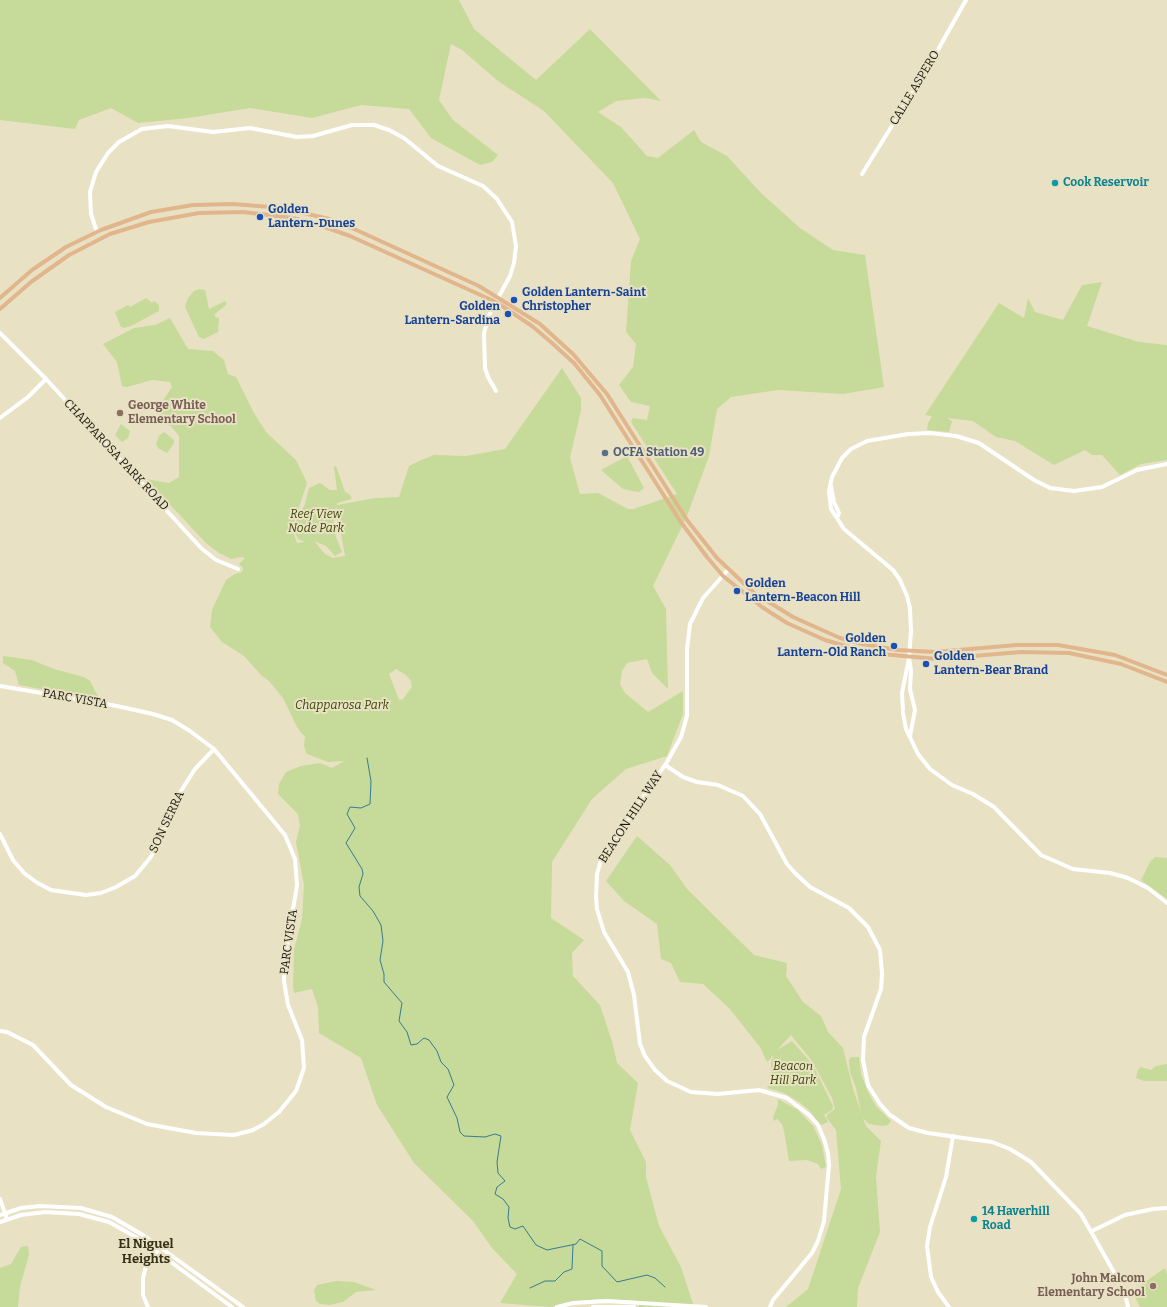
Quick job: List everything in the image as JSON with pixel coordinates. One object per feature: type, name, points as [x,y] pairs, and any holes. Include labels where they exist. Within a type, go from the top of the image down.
[{"type":"main road","points":[[0,298],[32,270],[66,247],[97,232],[140,216],[179,207],[233,204],[283,208],[316,216],[352,228],[479,286],[499,297],[540,324],[573,354],[607,394],[687,520],[709,549],[728,570],[765,601],[807,625],[862,644],[910,651],[955,651],[1017,645],[1058,645],[1114,655],[1167,675]]},
{"type":"main road","points":[[0,309],[31,282],[69,255],[110,234],[170,217],[230,212],[272,214],[297,219],[328,228],[350,236],[496,302],[532,326],[566,355],[583,374],[625,433],[680,521],[700,549],[723,576],[770,612],[815,636],[856,650],[909,658],[947,658],[1021,652],[1069,653],[1121,664],[1167,682]]},
{"type":"street","name":"CALLE ASPERO","points":[[862,174],[926,71],[966,0]]},
{"type":"street","points":[[97,232],[91,214],[90,192],[96,172],[108,153],[119,142],[142,129],[168,126],[213,132],[250,128],[297,137],[313,136],[346,126],[374,125],[395,132],[438,166],[483,186],[503,206],[514,229],[516,254],[510,276],[487,322],[483,345],[488,377],[496,391]]},
{"type":"street","name":"CHAPPAROSA PARK ROAD","points":[[0,333],[46,379],[201,548],[216,560],[238,569]]},
{"type":"street","points":[[0,418],[28,397],[46,379]]},
{"type":"street","points":[[1167,464],[1137,470],[1102,487],[1074,491],[1050,488],[1034,480],[1000,455],[974,441],[943,434],[912,433],[876,438],[857,444],[842,458],[832,477],[831,486],[834,502],[839,513],[837,518],[844,529],[886,562],[900,580],[910,608],[910,651],[902,693],[903,711],[906,729],[918,754],[930,769],[952,785],[973,794],[994,806],[1041,855],[1074,869],[1110,873],[1132,880],[1148,888],[1167,903]]},
{"type":"street","name":"BEACON HILL WAY","points":[[728,570],[700,603],[690,624],[687,647],[686,716],[681,737],[665,765],[601,860],[596,884],[597,909],[609,942],[628,972],[634,995],[640,1044],[645,1056],[655,1070],[667,1081],[691,1092],[718,1094],[759,1090],[787,1098],[810,1115],[818,1125],[828,1153],[829,1165],[824,1221],[818,1241],[812,1253],[773,1300],[770,1307]]},
{"type":"street","points":[[909,658],[911,670],[910,689],[915,710],[910,736]]},
{"type":"street","name":"PARC VISTA","points":[[0,686],[153,714],[172,720],[214,749],[285,835],[295,859],[297,886],[284,965],[284,981],[288,1005],[302,1040],[304,1068],[296,1091],[279,1112],[264,1124],[253,1130],[234,1135],[196,1133],[147,1124],[123,1115],[94,1100],[71,1085],[33,1045],[7,1032],[0,1031]]},
{"type":"street","name":"SON SERRA","points":[[0,834],[13,860],[24,873],[36,882],[51,890],[86,895],[101,893],[116,887],[135,876],[150,858],[163,834],[179,794],[195,769],[214,749]]},
{"type":"street","points":[[665,765],[682,777],[697,782],[718,785],[743,796],[760,814],[787,864],[795,874],[810,887],[849,908],[864,922],[880,950],[882,973],[881,989],[863,1045],[863,1060],[868,1085],[880,1104],[902,1124],[919,1131],[992,1142],[1019,1154],[1031,1162],[1073,1204],[1092,1231],[1124,1290],[1128,1307]]},
{"type":"street","points":[[949,1307],[938,1292],[931,1277],[927,1246],[930,1227],[946,1177],[953,1136]]},
{"type":"street","points":[[0,1199],[1,1217]]},
{"type":"street","points":[[1,1217],[21,1208],[40,1206],[81,1208],[112,1217],[144,1235],[243,1307]]},
{"type":"street","points":[[1092,1231],[1125,1215],[1153,1209],[1167,1208]]},
{"type":"street","points":[[1,1217],[7,1219],[21,1215],[45,1212],[78,1214],[110,1222],[136,1237],[232,1307]]},
{"type":"street","points":[[1,1217],[7,1219]]},
{"type":"street","points":[[148,1307],[142,1295],[143,1278],[147,1263],[158,1246]]},
{"type":"street","points":[[557,1307],[586,1302],[609,1301],[665,1303],[706,1307]]},
{"type":"street","points":[[583,1307],[586,1302]]},
{"type":"street","points":[[593,1307],[634,1307]]},
{"type":"green space","points":[[0,0],[459,0],[474,29],[536,80],[590,29],[661,101],[645,98],[616,101],[598,112],[621,127],[647,156],[658,158],[694,130],[701,142],[727,156],[761,193],[800,228],[833,250],[865,255],[884,387],[843,394],[778,390],[731,397],[717,409],[709,456],[687,516],[653,586],[666,609],[668,689],[652,673],[647,659],[627,663],[622,671],[620,684],[625,693],[648,712],[683,691],[683,714],[667,756],[626,769],[592,799],[552,862],[551,918],[584,940],[572,953],[573,976],[600,1005],[613,1045],[617,1063],[638,1083],[630,1130],[646,1162],[646,1177],[659,1226],[681,1267],[694,1307],[639,1307],[639,1301],[600,1299],[578,1301],[550,1307],[500,1303],[517,1274],[492,1248],[473,1221],[414,1163],[377,1105],[361,1058],[319,1033],[318,1007],[312,989],[294,993],[294,950],[302,919],[304,885],[296,842],[300,826],[298,814],[278,794],[279,784],[286,772],[301,766],[320,763],[332,768],[344,761],[328,762],[307,754],[304,746],[305,736],[297,727],[283,698],[269,681],[262,676],[244,656],[222,642],[210,627],[212,610],[226,580],[235,574],[242,572],[243,568],[239,564],[245,558],[241,557],[231,559],[219,553],[206,543],[146,479],[169,483],[179,477],[179,436],[171,426],[163,424],[159,414],[160,405],[172,387],[170,382],[152,380],[127,387],[122,386],[117,362],[103,344],[134,328],[155,325],[170,318],[188,349],[213,351],[224,360],[228,374],[236,377],[254,413],[266,432],[296,460],[307,483],[292,528],[297,543],[305,542],[298,539],[295,533],[294,525],[305,504],[309,488],[320,483],[330,490],[337,490],[334,467],[336,466],[345,492],[350,495],[352,499],[337,503],[337,505],[375,498],[399,497],[409,466],[419,461],[434,455],[466,456],[505,449],[562,368],[581,398],[581,410],[570,458],[580,494],[598,493],[628,509],[634,509],[677,494],[631,422],[633,418],[647,420],[650,406],[631,402],[619,385],[633,367],[636,344],[626,332],[631,261],[640,239],[613,183],[544,111],[498,81],[462,50],[451,44],[439,100],[453,120],[498,155],[492,162],[480,165],[431,138],[409,109],[361,105],[312,118],[250,108],[188,118],[138,123],[111,108],[79,120],[75,129],[0,120]],"holes":[[[336,506],[345,556],[333,558],[325,554],[314,541],[326,546],[335,556],[342,552],[333,529]],[[396,669],[406,675],[411,681],[412,687],[403,699],[399,700],[389,674]]]},
{"type":"green space","points":[[1102,282],[1087,326],[1139,342],[1167,345],[1167,460],[1141,464],[1120,475],[1102,455],[1092,455],[1085,450],[1054,465],[1015,441],[996,437],[973,421],[947,418],[952,421],[949,432],[927,430],[928,423],[932,416],[925,415],[999,303],[1024,318],[1028,298],[1035,312],[1063,320],[1082,285]]},
{"type":"green space","points":[[199,289],[205,290],[209,309],[225,301],[227,304],[215,314],[215,317],[219,318],[218,332],[204,339],[199,337],[185,307],[188,298],[194,291]]},
{"type":"green space","points":[[146,298],[152,303],[154,301],[159,305],[159,311],[131,326],[124,328],[121,327],[115,312],[128,305],[130,307]]},
{"type":"green space","points":[[121,424],[130,431],[128,438],[122,442],[115,435]]},
{"type":"green space","points":[[164,432],[174,440],[174,443],[167,453],[158,448],[156,444],[159,436]]},
{"type":"green space","points":[[627,456],[644,488],[639,492],[623,489],[601,470]]},
{"type":"green space","points":[[3,656],[32,660],[54,669],[84,677],[90,681],[100,700],[19,685],[15,671],[3,663]]},
{"type":"green space","name":"Beacon Hill Park","points":[[637,836],[670,865],[688,890],[754,955],[787,963],[786,976],[803,1002],[821,1016],[828,1032],[843,1048],[853,1089],[861,1112],[856,1088],[850,1072],[849,1060],[851,1057],[859,1057],[861,1074],[868,1092],[876,1106],[891,1121],[888,1125],[883,1126],[869,1124],[863,1118],[866,1126],[881,1141],[876,1176],[880,1232],[858,1288],[857,1307],[786,1307],[808,1289],[841,1189],[836,1130],[826,1117],[835,1109],[832,1098],[812,1061],[791,1035],[777,1050],[792,1041],[813,1065],[833,1106],[832,1110],[824,1115],[828,1122],[821,1125],[809,1110],[799,1102],[784,1093],[767,1088],[772,1081],[771,1061],[775,1054],[767,1062],[760,1047],[729,1008],[703,984],[680,982],[671,963],[661,959],[657,924],[624,901],[606,881]]},
{"type":"green space","points":[[1155,857],[1167,858],[1167,899],[1141,880],[1150,862]]},
{"type":"green space","points":[[1167,1064],[1167,1081],[1144,1081],[1136,1078],[1138,1070],[1141,1067],[1151,1070],[1156,1066]]},
{"type":"green space","points":[[778,1099],[798,1110],[813,1126],[822,1145],[826,1167],[821,1169],[818,1164],[807,1160],[789,1161],[782,1124],[777,1119],[774,1121],[773,1117],[778,1105]]},
{"type":"green space","points":[[28,1246],[29,1255],[20,1286],[18,1307],[0,1307],[0,1268],[11,1264],[21,1247]]},
{"type":"green space","name":"John Malcom Elementary School","points":[[1165,1268],[1167,1274],[1167,1307],[1140,1307],[1132,1291]]},
{"type":"green space","points":[[336,1281],[354,1282],[376,1290],[356,1292],[343,1302],[330,1305],[320,1304],[316,1301],[314,1290],[317,1285]]},
{"type":"waterway","points":[[367,758],[371,781],[370,804],[361,808],[350,807],[347,814],[355,828],[346,843],[362,869],[363,874],[359,887],[360,896],[373,911],[381,925],[383,941],[380,960],[384,974],[384,982],[402,1003],[399,1021],[407,1032],[411,1045],[417,1044],[424,1038],[429,1040],[437,1051],[441,1062],[448,1069],[454,1085],[447,1097],[457,1118],[460,1132],[464,1136],[485,1137],[495,1134],[501,1136],[497,1162],[498,1173],[505,1181],[497,1187],[495,1194],[503,1199],[509,1207],[508,1218],[510,1227],[515,1229],[523,1226],[536,1245],[547,1250],[576,1244],[580,1239],[602,1251],[602,1266],[617,1282],[647,1275],[655,1278],[665,1287]]},
{"type":"waterway","points":[[530,1288],[545,1281],[555,1281],[564,1272],[572,1269],[573,1245]]},
{"type":"place","name":"Cook Reservoir","points":[[1055,183]]},
{"type":"place","name":"Golden Lantern-Dunes","points":[[260,217]]},
{"type":"place","name":"Golden Lantern-Saint Christopher","points":[[514,300]]},
{"type":"place","name":"Golden Lantern-Sardina","points":[[508,314]]},
{"type":"place","name":"George White Elementary School","points":[[120,413]]},
{"type":"place","name":"OCFA Station 49","points":[[605,453]]},
{"type":"place","name":"Golden Lantern-Beacon Hill","points":[[737,591]]},
{"type":"place","name":"Golden Lantern-Old Ranch","points":[[894,646]]},
{"type":"place","name":"Golden Lantern-Bear Brand","points":[[926,664]]},
{"type":"place","name":"14 Haverhill Road","points":[[974,1219]]},
{"type":"place","name":"John Malcom Elementary School","points":[[1153,1286]]},
{"type":"district","name":"El Niguel Heights","points":[[146,1252]]},
{"type":"park label","name":"Reef View Node Park","points":[[316,522]]},
{"type":"park label","name":"Chapparosa Park","points":[[342,706]]}]
